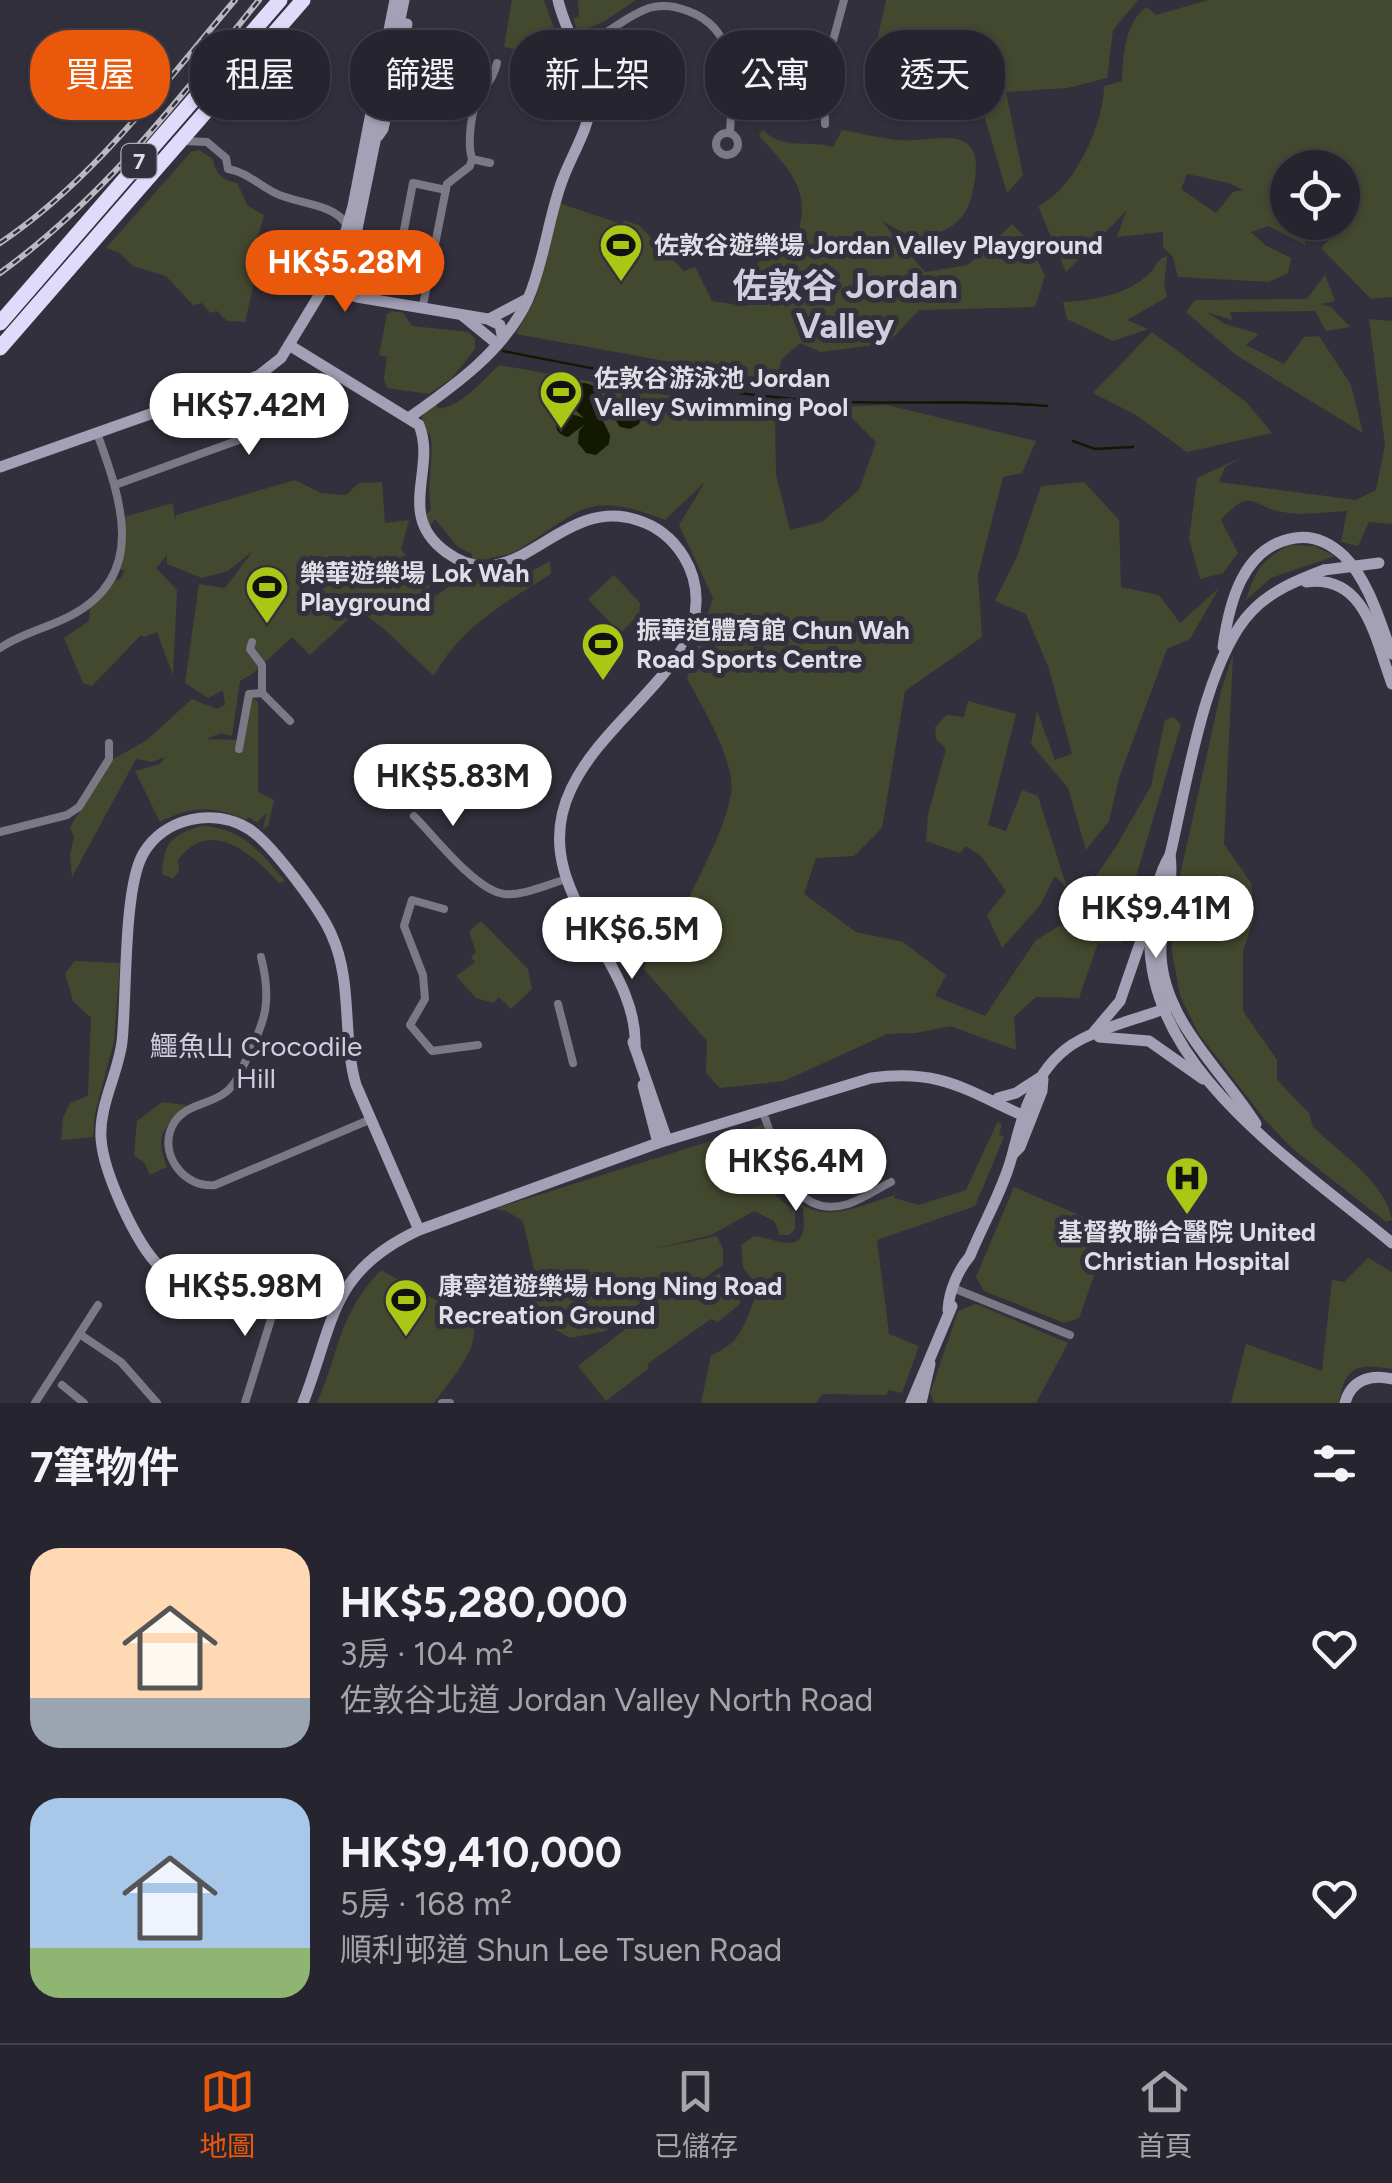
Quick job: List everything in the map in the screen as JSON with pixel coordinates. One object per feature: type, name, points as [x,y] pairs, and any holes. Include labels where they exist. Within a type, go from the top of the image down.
[{"type":"highway","name":"7","points":[[0,322],[280,0]]},
{"type":"highway","name":"7","points":[[277,30],[303,0]]},
{"type":"highway","name":"7","points":[[0,348],[198,120]]},
{"type":"main road","points":[[558,0],[567,30]]},
{"type":"main road","points":[[394,30],[401,2]]},
{"type":"main road","points":[[376,139],[383,129],[401,2]]},
{"type":"main road","points":[[341,261],[373,120]]},
{"type":"main road","points":[[0,468],[258,376],[272,367],[354,244],[378,120]]},
{"type":"main road","points":[[410,417],[450,391],[499,339],[528,298],[554,204],[584,120]]},
{"type":"main road","points":[[324,286],[358,297],[488,319],[500,325],[499,339]]},
{"type":"main road","points":[[488,319],[528,298]]},
{"type":"main road","points":[[463,316],[499,339]]},
{"type":"main road","points":[[289,345],[419,425],[424,447],[418,494],[422,518],[433,540],[456,558],[480,565],[508,562],[577,522],[596,516],[618,516],[646,523],[668,537],[686,560],[694,580],[696,614],[686,644],[588,762],[570,790],[560,833],[567,880],[620,987],[636,1033],[637,1053],[662,1142]]},
{"type":"main road","points":[[1090,1036],[1120,1001],[1162,868],[1170,856],[1234,596],[1250,562],[1291,538],[1306,537],[1327,543],[1342,554],[1362,581],[1392,654]]},
{"type":"main road","points":[[1223,652],[1254,608],[1297,580],[1324,570],[1385,562]]},
{"type":"main road","points":[[1297,580],[1332,581],[1354,596],[1392,684]]},
{"type":"main road","points":[[332,1311],[280,1290],[206,1288],[170,1275],[143,1244],[105,1160],[101,1128],[121,1044],[134,876],[145,851],[164,831],[182,821],[203,817],[243,826],[265,843],[323,919],[340,960],[352,1069],[368,1120],[418,1230]]},
{"type":"main road","points":[[1170,856],[1172,870],[1162,916],[1161,955],[1172,1029],[1219,1092]]},
{"type":"main road","points":[[1152,907],[1150,966],[1168,1008],[1264,1136]]},
{"type":"main road","points":[[992,1097],[1016,1093],[1043,1075],[1063,1052],[1090,1036],[1168,1008]]},
{"type":"main road","points":[[1090,1036],[1149,1041],[1188,1066],[1264,1136],[1392,1241]]},
{"type":"main road","points":[[304,1403],[332,1311],[347,1284],[369,1259],[418,1230],[662,1142],[871,1078],[903,1074],[942,1079],[1028,1114]]},
{"type":"main road","points":[[910,1403],[1013,1154],[1020,1148],[1028,1114],[1042,1091],[1043,1075]]},
{"type":"main road","points":[[920,1403],[930,1355]]},
{"type":"main road","points":[[1345,1403],[1346,1396],[1359,1382],[1379,1376],[1392,1379]]},
{"type":"street","points":[[825,124],[824,74],[844,0]]},
{"type":"street","points":[[614,30],[652,7],[672,6],[692,12],[712,26],[730,58],[730,133]]},
{"type":"street","points":[[423,304],[447,184],[470,166],[468,148],[479,95],[492,81],[497,64]]},
{"type":"street","points":[[205,120],[207,142]]},
{"type":"street","points":[[178,143],[207,142],[226,158],[228,169],[238,161]]},
{"type":"street","points":[[226,158],[232,155],[277,194],[332,210],[348,228]]},
{"type":"street","points":[[472,159],[490,163]]},
{"type":"street","points":[[432,262],[399,256],[413,183],[446,190]]},
{"type":"street","points":[[332,210],[354,203]]},
{"type":"street","points":[[115,485],[292,424],[316,406],[332,372]]},
{"type":"street","points":[[0,648],[74,614],[102,589],[117,564],[123,540],[123,512],[97,433]]},
{"type":"street","points":[[252,642],[250,649],[262,665],[262,693],[290,721]]},
{"type":"street","points":[[239,749],[249,694],[262,693]]},
{"type":"street","points":[[0,832],[79,808],[109,759],[109,743]]},
{"type":"street","points":[[414,816],[475,879],[497,892],[513,894],[567,880]]},
{"type":"street","points":[[444,910],[412,900],[404,926],[423,975],[425,999],[410,1025],[432,1052],[478,1046]]},
{"type":"street","points":[[261,957],[268,992],[262,1027],[231,1088],[185,1112],[172,1126],[169,1146],[179,1171],[198,1185],[215,1185],[368,1120]]},
{"type":"street","points":[[558,1004],[573,1063]]},
{"type":"street","points":[[762,1110],[786,1179],[805,1198],[822,1205],[840,1205],[891,1182]]},
{"type":"street","points":[[956,1289],[1070,1335]]},
{"type":"street","points":[[249,1402],[280,1290]]},
{"type":"street","points":[[35,1403],[98,1305]]},
{"type":"street","points":[[81,1335],[120,1362],[157,1403]]},
{"type":"street","points":[[58,1368],[62,1385],[84,1403]]},
{"type":"street","points":[[46,1386],[62,1385]]},
{"type":"street","points":[[442,1403],[450,1403]]},
{"type":"shaded area","points":[[512,0],[544,0],[554,30],[510,30],[510,48],[504,47]]},
{"type":"shaded area","points":[[578,0],[636,0],[583,30],[577,29],[573,19],[579,16]]},
{"type":"shaded area","points":[[886,0],[1138,0],[1113,30],[1107,78],[1067,88],[1006,92],[1023,175],[1007,193],[986,120],[1005,120],[1005,30],[879,30]]},
{"type":"shaded area","points":[[1208,0],[1392,0],[1392,297],[1371,299],[1321,248],[1328,240],[1360,240],[1360,150],[1270,150],[1270,227],[1251,232],[1265,245],[1291,258],[1288,273],[1269,282],[1178,277],[1173,257],[1163,247],[1163,232],[1117,237],[1126,211],[1100,238],[1094,235],[1089,249],[1066,272],[1038,206],[1064,185],[1085,154],[1099,118],[1104,86],[1122,81],[1130,30],[1147,7],[1156,15]],"holes":[[[1187,174],[1243,190],[1233,192],[1216,213],[1181,189]]]},
{"type":"shaded area","points":[[763,130],[787,142],[833,147],[842,130],[896,140],[943,138],[967,144],[974,153],[976,169],[969,205],[959,220],[945,230],[917,240],[882,221],[925,272],[968,265],[1012,224],[1028,241],[1045,276],[1035,307],[919,310],[888,343],[821,352],[800,343],[781,360],[777,381],[516,334],[536,297],[559,203],[621,224],[625,221],[639,225],[684,271],[695,267],[712,301],[745,306],[760,296],[769,297],[770,287],[756,265],[798,232],[802,204],[794,180],[761,138]]},
{"type":"shaded area","points":[[199,150],[213,159],[220,176],[237,183],[248,206],[264,215],[251,262],[257,269],[245,322],[227,321],[217,311],[210,313],[202,303],[193,305],[166,276],[133,266],[120,253],[106,248],[191,152]]},
{"type":"shaded area","points":[[1167,256],[1167,297],[1127,320],[1148,329],[1113,341],[1067,319],[1063,302],[1120,292],[1141,281]]},
{"type":"shaded area","points":[[1325,275],[1335,301],[1321,304],[1331,307],[1350,327],[1326,331],[1315,311],[1230,312],[1232,320],[1206,312],[1225,324],[1259,334],[1246,345],[1284,364],[1304,337],[1319,336],[1351,385],[1363,433],[1236,355],[1186,312],[1195,300],[1307,299]]},
{"type":"shaded area","points":[[403,313],[412,326],[468,332],[475,338],[475,349],[452,378],[429,394],[387,388],[387,357],[379,355],[387,314]]},
{"type":"shaded area","points":[[1369,319],[1392,321],[1392,524],[1369,522],[1358,546],[1341,542],[1347,511],[1290,513],[1245,501],[1221,520],[1238,553],[1223,573],[1200,579],[1189,539],[1197,478],[1245,456],[1225,467],[1219,482],[1356,500],[1376,490],[1385,445]]},
{"type":"shaded area","points":[[1152,332],[1246,402],[1272,433],[1187,452],[1136,415],[1093,393]]},
{"type":"shaded area","points":[[499,365],[710,403],[752,405],[760,411],[758,422],[769,415],[775,422],[776,475],[790,530],[822,522],[859,490],[876,442],[841,407],[887,405],[1036,441],[1022,473],[1003,477],[978,575],[982,637],[905,691],[882,828],[854,856],[816,858],[804,894],[856,932],[903,942],[946,975],[935,996],[985,1016],[1036,940],[1064,923],[1117,845],[1151,786],[1165,720],[1174,717],[1181,725],[1132,890],[1122,943],[1098,943],[1079,998],[1036,997],[1014,1017],[1016,1050],[950,1026],[887,1034],[784,1081],[720,1088],[706,1073],[707,1041],[643,968],[661,952],[690,895],[720,831],[731,794],[723,750],[687,678],[713,598],[679,525],[705,482],[665,520],[600,505],[571,516],[511,553],[480,563],[472,561],[472,554],[457,546],[435,519],[429,527],[425,515],[431,510],[431,442],[430,434],[420,431],[422,417],[433,401],[439,409],[456,403]]},
{"type":"shaded area","points":[[582,383],[596,389],[603,409],[631,399],[643,412],[639,424],[630,429],[620,427],[613,416],[606,417],[603,421],[610,435],[609,444],[596,455],[586,453],[578,443],[579,431],[585,424],[568,437],[557,428],[557,419],[565,412],[584,418],[570,401],[571,392]]},
{"type":"shaded area","points":[[295,480],[321,493],[346,495],[359,483],[382,482],[385,523],[409,520],[401,549],[436,596],[458,580],[514,581],[550,561],[551,574],[470,630],[434,676],[352,604],[355,613],[310,655],[292,637],[240,681],[232,736],[221,733],[206,739],[237,740],[251,696],[258,702],[258,792],[274,800],[268,826],[263,829],[267,812],[257,823],[249,817],[246,820],[203,809],[160,822],[135,771],[160,764],[165,757],[152,762],[136,759],[72,877],[70,855],[74,837],[70,827],[110,761],[147,740],[192,699],[217,709],[225,705],[223,690],[208,698],[185,683],[199,584],[225,588],[253,551],[228,571],[202,578],[167,564],[167,555],[156,568],[177,590],[173,675],[157,632],[141,635],[92,686],[83,683],[64,638],[89,621],[90,608],[110,576],[119,580],[125,571],[114,567],[120,557],[124,517],[173,503],[175,521],[176,515]]},
{"type":"shaded area","points":[[1084,482],[1119,520],[1121,587],[1159,595],[1180,623],[1219,588],[1190,639],[1167,649],[1119,778],[1109,821],[1086,850],[1068,788],[1031,744],[1037,711],[1055,760],[1072,754],[1049,669],[1026,614],[995,601],[1016,559],[1041,486]]},
{"type":"shaded area","points":[[1289,545],[1315,546],[1335,556],[1271,578],[1246,600],[1261,567]]},
{"type":"shaded area","points":[[614,575],[640,603],[639,615],[620,633],[588,599]]},
{"type":"shaded area","points":[[1233,654],[1224,844],[1251,883],[1254,918],[1243,951],[1243,1011],[1277,1060],[1277,1080],[1309,1113],[1313,1127],[1381,1193],[1392,1220],[1386,1222],[1292,1148],[1265,1120],[1199,1034],[1180,996],[1171,946],[1179,880],[1221,691]]},
{"type":"shaded area","points":[[968,701],[1016,714],[988,825],[1006,831],[1022,790],[1038,796],[1067,888],[1055,876],[1040,905],[1002,948],[987,915],[1006,891],[981,856],[966,846],[960,853],[926,841],[928,815],[946,749],[936,739],[935,727],[947,715],[964,717]]},
{"type":"shaded area","points":[[201,826],[239,836],[285,881],[279,883],[244,851],[217,840],[190,847],[178,860],[179,871],[173,879],[162,874],[171,841]]},
{"type":"shaded area","points":[[481,921],[528,969],[532,989],[511,1009],[499,997],[493,1003],[476,998],[456,976],[475,962],[469,932]]},
{"type":"shaded area","points":[[75,961],[120,963],[114,1041],[93,1137],[61,1140],[63,1118],[70,1103],[88,1096],[91,1018],[73,1001],[65,973]]},
{"type":"shaded area","points":[[162,1102],[186,1105],[163,1132],[161,1146],[167,1167],[150,1175],[144,1162],[134,1156],[137,1121]]},
{"type":"shaded area","points":[[997,1123],[1002,1124],[999,1135],[1004,1137],[975,1206],[877,1240],[889,1334],[919,1346],[902,1393],[889,1390],[886,1395],[822,1394],[816,1403],[701,1403],[711,1355],[735,1339],[756,1296],[760,1296],[743,1267],[741,1245],[754,1236],[791,1243],[802,1235],[803,1209],[783,1189],[805,1206],[819,1211],[852,1209],[895,1195],[894,1198],[919,1205],[966,1190]]},
{"type":"shaded area","points":[[762,1125],[780,1179],[774,1194],[795,1212],[795,1229],[789,1235],[780,1235],[774,1221],[754,1211],[711,1235],[650,1250],[717,1236],[723,1249],[723,1265],[703,1279],[682,1278],[629,1310],[606,1331],[570,1338],[533,1317],[529,1295],[537,1286],[529,1287],[535,1273],[523,1221],[494,1209]]},
{"type":"shaded area","points":[[1014,1187],[1111,1229],[1079,1318],[1064,1323],[984,1291],[976,1277]]},
{"type":"shaded area","points":[[1368,1258],[1392,1272],[1392,1369],[1355,1370],[1345,1381],[1339,1403],[1231,1403],[1246,1344],[1322,1371],[1332,1280],[1344,1282]]},
{"type":"shaded area","name":"康寧道遊樂場 Hong Ning Road Recreation Ground","points":[[381,1270],[472,1320],[469,1352],[434,1403],[317,1403],[348,1318]]},
{"type":"shaded area","points":[[718,1274],[731,1277],[741,1303],[718,1322],[711,1319],[647,1364],[649,1368],[606,1401],[578,1366],[681,1283],[686,1288],[704,1285]]},
{"type":"shaded area","points":[[976,1304],[1068,1343],[1036,1403],[935,1403],[930,1394],[958,1311]]},
{"type":"waterway","points":[[503,351],[660,381],[779,398],[1047,406]]},
{"type":"waterway","points":[[1073,441],[1095,449],[1133,447]]},
{"type":"railway","points":[[0,243],[66,191],[96,161],[235,0]]},
{"type":"railway","points":[[0,273],[73,213],[106,180],[259,0]]},
{"type":"place","name":"佐敦谷遊樂場 Jordan Valley Playground","points":[[621,283]]},
{"type":"place","name":"佐敦谷游泳池 Jordan Valley Swimming Pool","points":[[561,430]]},
{"type":"place","name":"樂華遊樂場 Lok Wah Playground","points":[[267,625]]},
{"type":"place","name":"振華道體育館 Chun Wah Road Sports Centre","points":[[603,682]]},
{"type":"place","name":"基督教聯合醫院 United Christian Hospital","points":[[1187,1216]]},
{"type":"place","name":"康寧道遊樂場 Hong Ning Road Recreation Ground","points":[[406,1338]]},
{"type":"district","name":"佐敦谷 Jordan Valley","points":[[845,306]]},
{"type":"district","name":"鱷魚山 Crocodile Hill","points":[[256,1062]]}]
